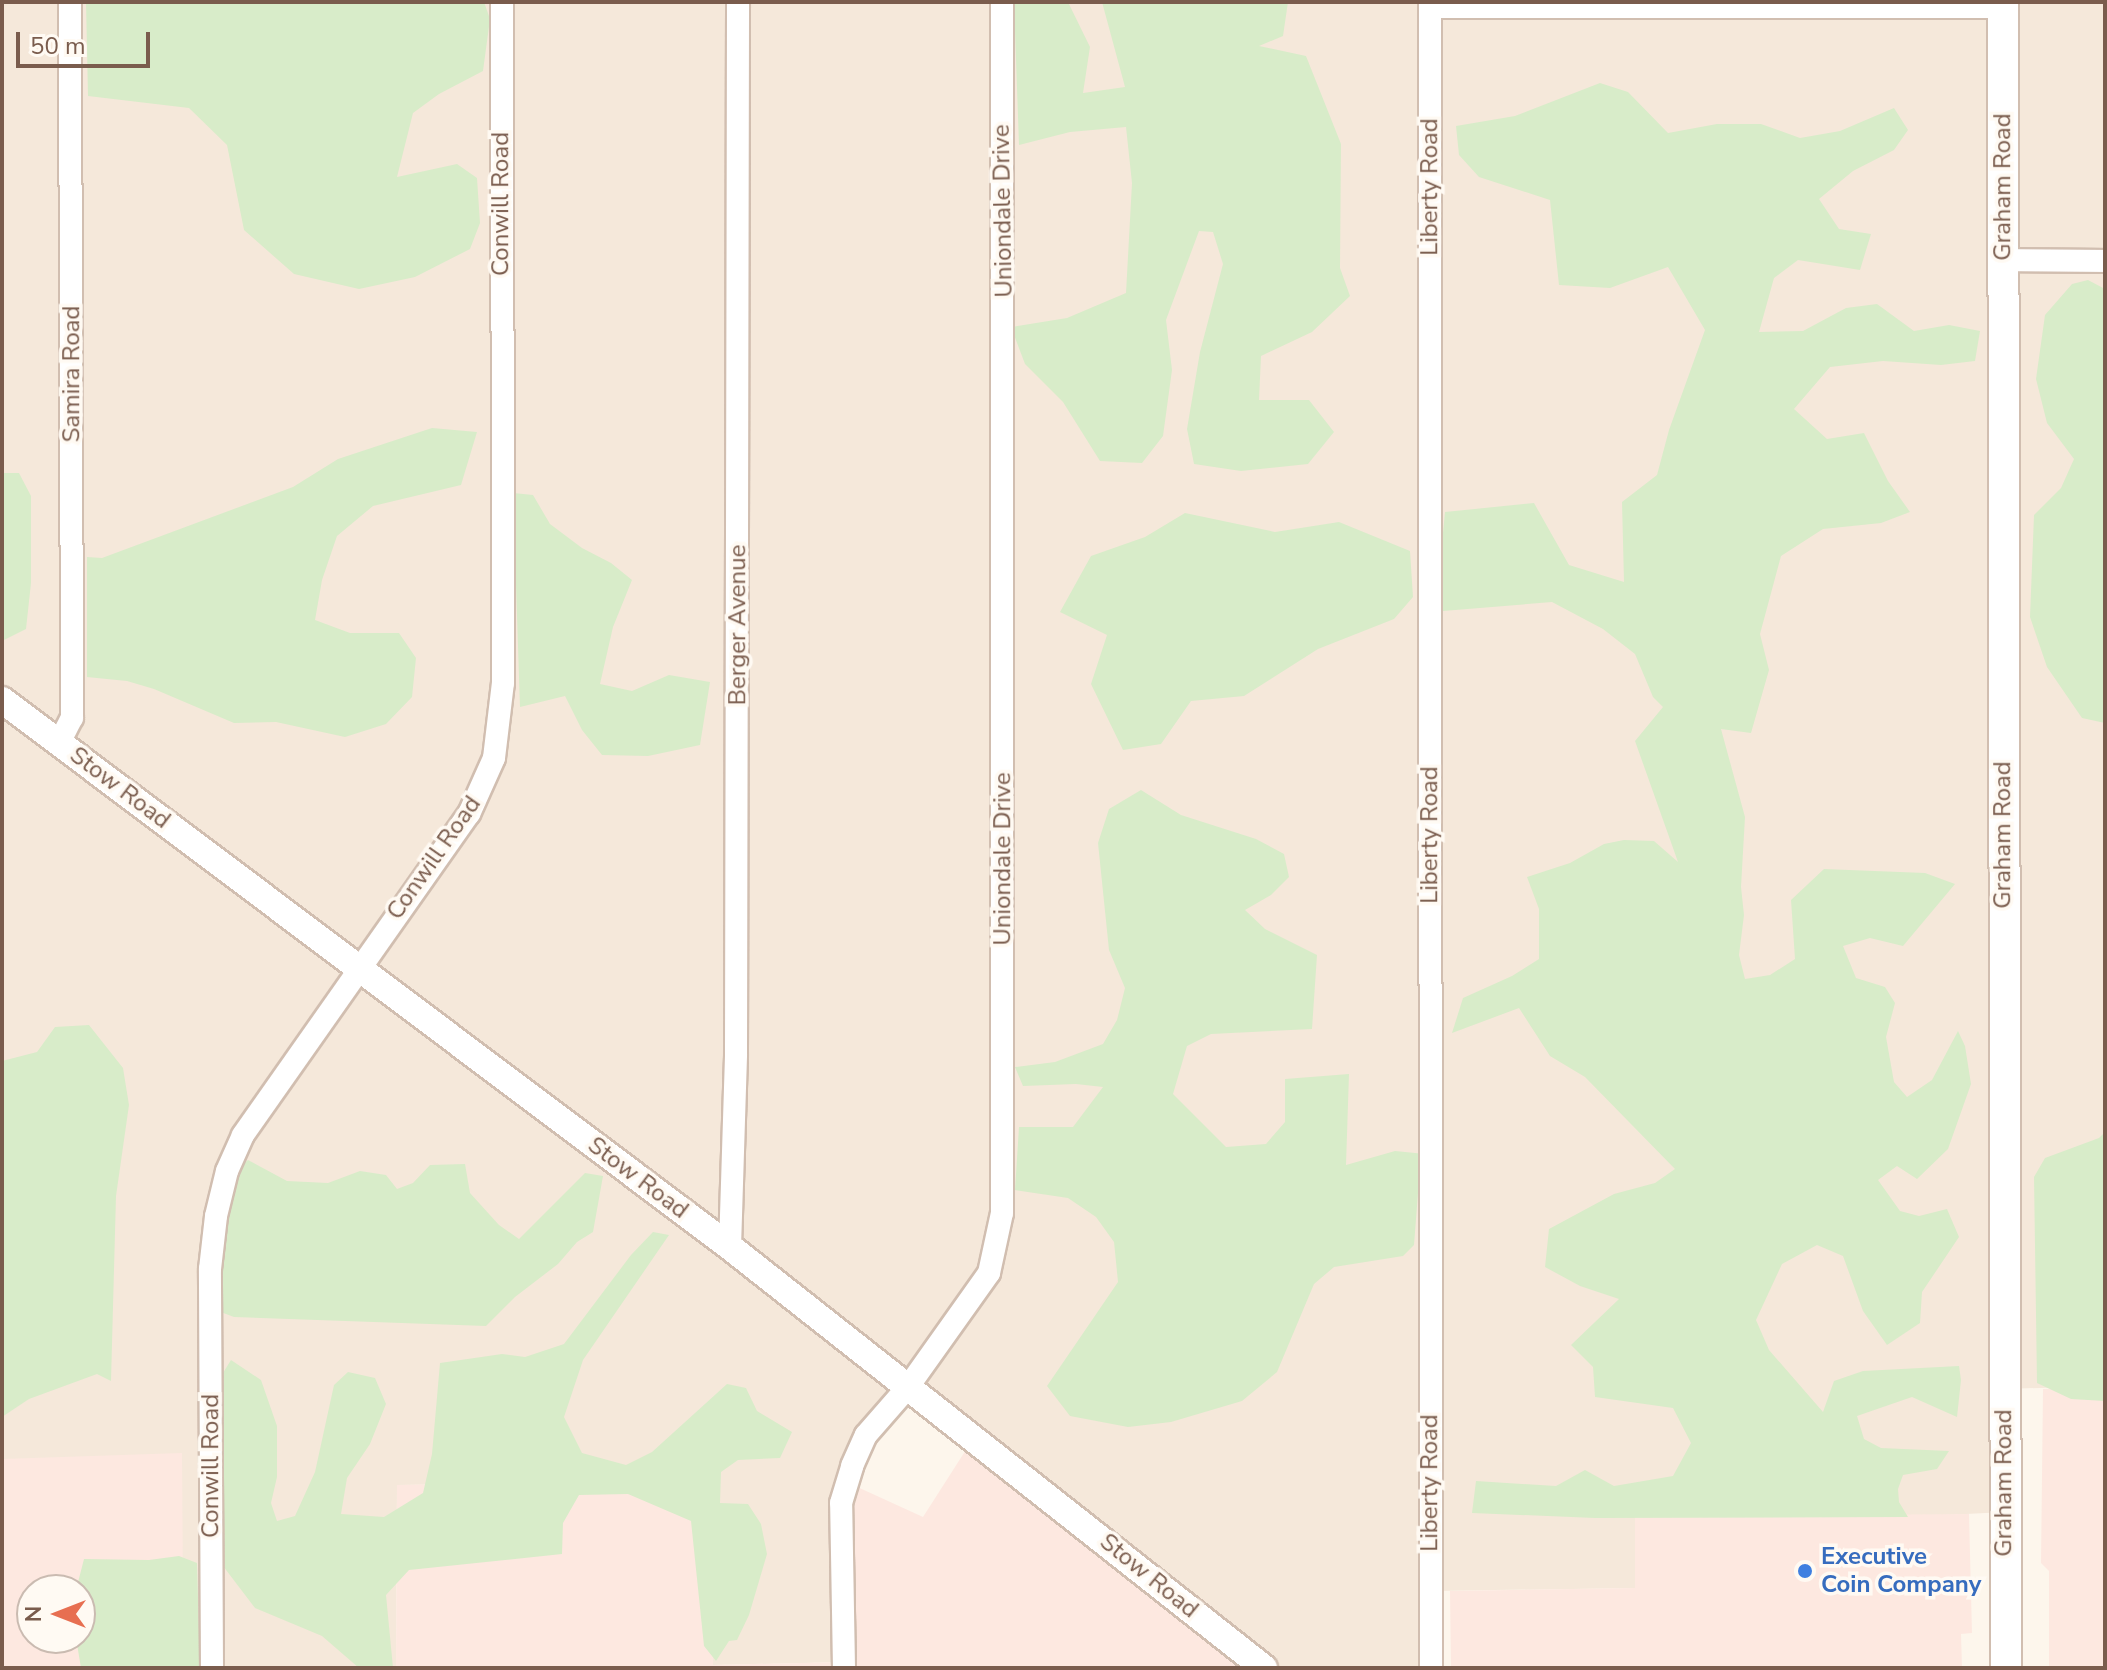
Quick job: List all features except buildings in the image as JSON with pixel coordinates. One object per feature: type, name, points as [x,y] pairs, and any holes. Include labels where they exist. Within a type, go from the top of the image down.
[{"type":"main road","name":"Graham Road","points":[[2003,5],[2006,1668]]},
{"type":"street","name":"Samira Road","points":[[59,743],[72,718],[70,2]]},
{"type":"street","name":"Conwill Road","points":[[212,1668],[210,1269],[222,1190],[243,1135],[469,814],[494,758],[503,683],[502,2]]},
{"type":"street","name":"Berger Avenue","points":[[730,1247],[736,1054],[738,2]]},
{"type":"street","name":"Uniondale Drive","points":[[844,1668],[841,1503],[866,1435],[908,1387],[989,1273],[1002,1213],[1002,2]]},
{"type":"street","points":[[1430,4],[2003,5]]},
{"type":"street","name":"Liberty Road","points":[[1430,4],[1431,1668]]},
{"type":"street","points":[[2003,260],[2105,261]]},
{"type":"street","name":"Stow Road","points":[[2,700],[730,1247],[1264,1668]]},
{"type":"shaded area","points":[[2,2],[2105,2],[2105,1386],[2004,1389],[2005,1512],[1908,1517],[1709,1516],[1635,1510],[1635,1588],[1431,1591],[1431,1668],[1264,1668],[908,1386],[859,1449],[844,1662],[713,1665],[715,1481],[397,1485],[396,1668],[2,1668]]},
{"type":"shaded area","points":[[2105,1386],[2105,1668],[2049,1668],[2049,1571],[2041,1563],[2043,1389]]},
{"type":"shaded area","points":[[971,1442],[1259,1668],[848,1668],[848,1539],[853,1485],[923,1517]]},
{"type":"shaded area","points":[[182,1453],[183,1593],[93,1668],[2,1668],[2,1459]]},
{"type":"shaded area","points":[[715,1481],[713,1665],[844,1662],[844,1668],[396,1668],[397,1485]]},
{"type":"shaded area","points":[[1635,1510],[1709,1516],[1969,1514],[1972,1633],[1961,1634],[1962,1668],[1451,1668],[1450,1591],[1635,1588]]},
{"type":"green space","points":[[86,2],[484,2],[490,19],[483,71],[439,94],[413,113],[397,177],[457,164],[477,178],[480,223],[470,249],[415,277],[359,289],[294,274],[244,230],[227,145],[189,108],[88,96]]},
{"type":"green space","points":[[1014,2],[1068,2],[1090,47],[1083,93],[1125,87],[1102,2],[1288,2],[1283,36],[1259,46],[1306,56],[1341,144],[1340,268],[1350,296],[1312,332],[1261,356],[1259,400],[1309,400],[1334,432],[1308,464],[1241,471],[1194,464],[1187,429],[1200,352],[1223,264],[1213,232],[1199,231],[1166,320],[1172,370],[1163,436],[1142,463],[1100,461],[1063,402],[1025,364],[1011,327],[1067,318],[1126,293],[1132,183],[1126,127],[1070,132],[1019,145]]},
{"type":"green space","points":[[1600,83],[1628,92],[1668,133],[1717,124],[1761,124],[1800,138],[1840,131],[1894,108],[1908,130],[1894,150],[1853,171],[1819,199],[1839,229],[1871,234],[1860,270],[1798,260],[1774,278],[1759,332],[1803,331],[1846,308],[1877,304],[1914,331],[1949,325],[1980,331],[1975,361],[1941,365],[1883,361],[1830,367],[1794,409],[1827,439],[1864,433],[1888,481],[1910,512],[1881,523],[1823,529],[1781,556],[1760,634],[1769,670],[1751,733],[1721,729],[1745,817],[1741,887],[1744,915],[1739,955],[1745,979],[1770,975],[1795,959],[1791,900],[1824,869],[1925,873],[1955,884],[1903,946],[1870,938],[1843,946],[1856,978],[1885,987],[1895,1003],[1886,1037],[1894,1082],[1907,1097],[1932,1080],[1958,1031],[1965,1046],[1971,1084],[1948,1149],[1917,1179],[1897,1166],[1878,1180],[1900,1211],[1919,1216],[1947,1209],[1959,1237],[1922,1292],[1920,1323],[1887,1345],[1863,1311],[1843,1256],[1817,1245],[1782,1264],[1756,1320],[1769,1350],[1823,1412],[1834,1381],[1863,1371],[1959,1366],[1961,1380],[1957,1417],[1912,1397],[1857,1416],[1864,1439],[1881,1448],[1949,1451],[1937,1469],[1903,1475],[1898,1489],[1899,1502],[1908,1517],[1595,1518],[1472,1513],[1476,1481],[1556,1486],[1585,1470],[1614,1486],[1673,1476],[1691,1443],[1673,1408],[1595,1397],[1593,1367],[1571,1345],[1619,1299],[1580,1286],[1545,1267],[1549,1229],[1614,1194],[1655,1183],[1675,1169],[1585,1077],[1550,1056],[1519,1008],[1452,1033],[1463,998],[1512,976],[1539,959],[1539,909],[1527,877],[1570,863],[1604,844],[1624,840],[1654,841],[1678,862],[1635,741],[1663,707],[1653,697],[1635,654],[1603,629],[1552,602],[1443,611],[1438,585],[1445,512],[1534,503],[1569,565],[1624,582],[1622,502],[1657,475],[1669,430],[1705,330],[1668,267],[1610,288],[1559,285],[1550,200],[1479,177],[1459,155],[1456,126],[1515,116]]},
{"type":"green space","points":[[2088,280],[2105,289],[2105,723],[2082,718],[2047,667],[2030,617],[2034,515],[2061,488],[2074,459],[2047,423],[2036,379],[2045,315],[2072,284]]},
{"type":"green space","points":[[432,428],[477,432],[461,485],[373,506],[337,536],[322,580],[315,620],[350,633],[399,633],[416,658],[412,697],[386,724],[345,737],[276,722],[234,723],[154,689],[127,681],[87,677],[87,557],[102,558],[293,487],[338,459]]},
{"type":"green space","points":[[2,473],[19,473],[31,496],[31,583],[26,629],[2,641]]},
{"type":"green space","points":[[513,493],[533,495],[550,524],[632,580],[613,627],[600,684],[632,691],[669,675],[710,682],[700,745],[648,756],[602,755],[582,730],[565,696],[520,707]]},
{"type":"green space","points":[[1185,513],[1275,532],[1339,522],[1410,551],[1413,597],[1394,619],[1318,649],[1244,696],[1191,701],[1161,744],[1123,750],[1091,684],[1107,635],[1060,612],[1091,556],[1145,537]]},
{"type":"green space","points":[[1141,790],[1181,815],[1256,839],[1284,854],[1289,877],[1271,895],[1245,910],[1265,929],[1317,955],[1312,1029],[1211,1034],[1187,1046],[1173,1094],[1226,1147],[1266,1144],[1285,1122],[1285,1079],[1349,1074],[1346,1165],[1395,1151],[1425,1154],[1419,1180],[1414,1245],[1403,1256],[1334,1267],[1314,1284],[1277,1372],[1242,1401],[1171,1422],[1128,1427],[1070,1416],[1047,1386],[1118,1282],[1114,1242],[1096,1217],[1068,1198],[1015,1190],[1019,1127],[1073,1127],[1103,1087],[1076,1084],[1023,1086],[1015,1067],[1055,1062],[1103,1044],[1117,1020],[1125,988],[1109,950],[1098,843],[1109,809]]},
{"type":"green space","points":[[89,1025],[123,1068],[129,1105],[116,1196],[111,1381],[97,1374],[29,1399],[2,1417],[2,1061],[37,1052],[55,1027]]},
{"type":"green space","points":[[2105,1132],[2105,1401],[2071,1399],[2037,1383],[2034,1177],[2045,1158],[2099,1138]]},
{"type":"green space","points":[[248,1160],[287,1181],[328,1183],[360,1171],[386,1175],[397,1189],[413,1183],[430,1165],[465,1164],[470,1193],[499,1225],[519,1239],[585,1173],[603,1176],[593,1232],[577,1242],[558,1264],[515,1297],[486,1326],[234,1317],[218,1311],[220,1233],[237,1170]]},
{"type":"green space","points":[[653,1232],[669,1235],[583,1360],[564,1417],[582,1453],[626,1465],[652,1452],[727,1384],[746,1388],[757,1411],[792,1432],[780,1458],[738,1460],[721,1472],[720,1503],[748,1504],[761,1524],[767,1554],[749,1615],[737,1640],[729,1641],[716,1661],[704,1646],[691,1521],[628,1494],[579,1495],[563,1523],[562,1554],[409,1570],[386,1595],[393,1668],[359,1668],[322,1636],[255,1608],[223,1566],[218,1381],[231,1360],[261,1380],[277,1426],[277,1477],[271,1503],[277,1521],[295,1516],[315,1472],[334,1385],[348,1372],[375,1378],[386,1404],[370,1444],[347,1478],[341,1514],[384,1517],[423,1493],[432,1454],[440,1363],[502,1354],[525,1357],[564,1344],[631,1255]]},
{"type":"green space","points":[[179,1556],[197,1563],[200,1668],[81,1668],[79,1654],[96,1654],[96,1574],[80,1574],[84,1559],[149,1560]]},
{"type":"place","name":"Executive Coin Company","points":[[1805,1571]]}]
